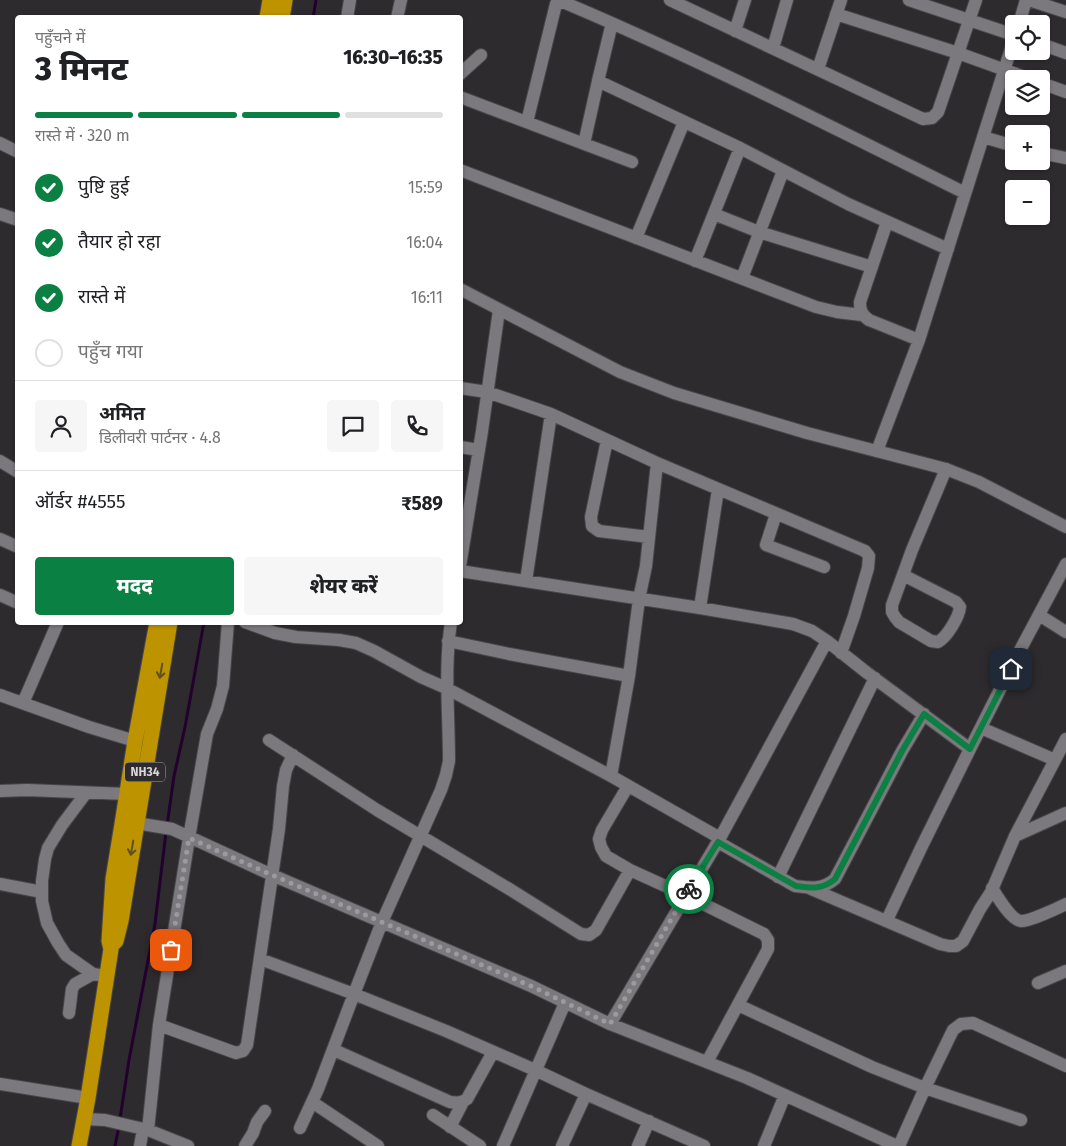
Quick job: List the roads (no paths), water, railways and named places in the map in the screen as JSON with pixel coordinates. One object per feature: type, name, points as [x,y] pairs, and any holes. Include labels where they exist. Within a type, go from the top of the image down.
[{"type":"highway","points":[[268,15],[270,0]]},
{"type":"highway","points":[[282,15],[285,0]]},
{"type":"highway","name":"NH34","points":[[110,949],[108,941],[113,879],[156,625]]},
{"type":"highway","name":"NH34","points":[[80,1146],[88,1098],[100,975],[110,949],[116,941],[142,824],[170,625]]},
{"type":"street","points":[[348,15],[350,0]]},
{"type":"street","points":[[398,15],[401,0]]},
{"type":"street","points":[[670,0],[923,119],[932,118],[938,112],[976,0]]},
{"type":"street","points":[[735,31],[745,0]]},
{"type":"street","points":[[773,48],[787,0]]},
{"type":"street","points":[[818,69],[841,0]]},
{"type":"street","points":[[909,0],[1005,32]]},
{"type":"street","points":[[1022,15],[1028,0],[1066,12]]},
{"type":"street","points":[[527,122],[556,4],[564,2],[636,33],[965,193]]},
{"type":"street","points":[[836,14],[1004,69]]},
{"type":"street","points":[[584,144],[612,23]]},
{"type":"street","points":[[1050,47],[1066,52]]},
{"type":"street","points":[[463,71],[481,55]]},
{"type":"street","points":[[877,451],[919,340],[1007,60]]},
{"type":"street","points":[[598,81],[740,148],[848,204],[948,249]]},
{"type":"street","points":[[1050,86],[1066,92]]},
{"type":"street","points":[[463,98],[632,162]]},
{"type":"street","points":[[636,238],[684,122]]},
{"type":"street","points":[[983,137],[1005,143]]},
{"type":"street","points":[[0,142],[15,150]]},
{"type":"street","points":[[695,261],[740,148]]},
{"type":"street","points":[[1050,155],[1066,158]]},
{"type":"street","points":[[463,171],[816,307],[862,315],[869,320],[919,340]]},
{"type":"street","points":[[742,278],[783,171]]},
{"type":"street","points":[[0,214],[15,219]]},
{"type":"street","points":[[714,214],[759,232],[872,267]]},
{"type":"street","points":[[862,315],[860,302],[887,222]]},
{"type":"street","points":[[463,291],[620,372],[674,393],[807,433],[946,469],[979,482],[1066,527]]},
{"type":"street","points":[[463,529],[465,505],[479,450],[500,310]]},
{"type":"street","points":[[463,388],[488,392],[551,414],[718,490],[865,551],[869,556],[868,568],[841,653]]},
{"type":"street","points":[[526,581],[551,414]]},
{"type":"street","points":[[608,440],[591,517],[592,526],[600,531],[649,537]]},
{"type":"street","points":[[463,447],[479,450]]},
{"type":"street","points":[[0,461],[15,470]]},
{"type":"street","points":[[611,776],[646,566],[658,463]]},
{"type":"street","points":[[903,575],[956,602],[960,607],[959,613],[944,639],[938,642],[930,641],[899,622],[892,612],[892,605],[903,575],[946,469]]},
{"type":"street","points":[[700,608],[718,490]]},
{"type":"street","points":[[776,514],[766,545],[824,567]]},
{"type":"street","points":[[1,544],[15,546]]},
{"type":"street","points":[[886,920],[970,749],[1066,564]]},
{"type":"street","points":[[463,571],[793,624],[812,631],[827,641],[970,749]]},
{"type":"street","points":[[0,595],[15,602]]},
{"type":"street","points":[[1039,615],[1066,632]]},
{"type":"street","points":[[23,703],[57,625]]},
{"type":"street","points":[[140,1146],[141,1129],[207,734],[223,686],[228,625]]},
{"type":"street","points":[[253,625],[276,633],[296,637],[356,643],[374,651],[421,678],[446,688],[611,776],[778,877],[796,886],[809,888],[940,944],[949,946],[956,946],[963,941],[980,908],[991,892],[1015,836],[1066,739]]},
{"type":"street","points":[[300,1128],[334,1050],[382,922],[441,790],[448,768],[449,724],[446,688],[450,625]]},
{"type":"street","points":[[448,640],[509,654],[629,676]]},
{"type":"street","points":[[610,1024],[719,840],[827,641]]},
{"type":"street","points":[[778,877],[875,678]]},
{"type":"street","points":[[0,695],[135,742]]},
{"type":"street","points":[[809,888],[828,885],[835,879],[902,751],[924,714]]},
{"type":"street","points":[[981,728],[1055,760]]},
{"type":"street","points":[[269,740],[377,810],[581,934],[589,935],[596,930],[630,870]]},
{"type":"street","points":[[159,1025],[236,1052],[243,1051],[247,1045],[286,770],[293,755]]},
{"type":"street","points":[[628,786],[602,830],[601,847],[606,856],[630,870],[764,934],[768,940],[768,949],[707,1062]]},
{"type":"street","points":[[0,791],[27,790],[127,794]]},
{"type":"street","points":[[86,793],[62,824],[48,848],[42,881],[42,901],[47,923],[66,955],[100,975]]},
{"type":"street","points":[[1015,836],[1066,814]]},
{"type":"street","points":[[142,824],[172,829],[272,875],[531,986],[610,1024],[747,1078],[898,1146],[953,1030],[961,1024],[973,1023],[1066,1066]]},
{"type":"street","points":[[0,884],[42,892]]},
{"type":"street","points":[[992,888],[1005,908],[1020,922],[1066,904]]},
{"type":"street","points":[[260,959],[354,994],[446,1032],[704,1146]]},
{"type":"street","points":[[1038,983],[1066,971]]},
{"type":"street","points":[[69,1013],[72,989],[75,984],[100,975]]},
{"type":"street","points":[[503,1146],[565,1003]]},
{"type":"street","points":[[738,1005],[872,1067],[924,1088],[1021,1120]]},
{"type":"street","points":[[334,1050],[450,1102],[463,1102]]},
{"type":"street","points":[[450,1127],[493,1052]]},
{"type":"street","points":[[0,1084],[88,1098]]},
{"type":"street","points":[[562,1146],[586,1094]]},
{"type":"street","points":[[764,1146],[785,1095]]},
{"type":"street","points":[[312,1102],[378,1146]]},
{"type":"street","points":[[245,1146],[265,1111]]},
{"type":"street","points":[[433,1115],[480,1146]]},
{"type":"street","points":[[84,1119],[105,1120],[141,1129],[188,1146]]},
{"type":"street","points":[[638,1146],[648,1121]]},
{"type":"waterway","points":[[314,15],[316,0]]},
{"type":"waterway","points":[[167,826],[174,776],[203,625]]},
{"type":"waterway","points":[[120,1119],[129,1060],[155,924],[166,832]]},
{"type":"waterway","points":[[115,1146],[119,1126]]}]
